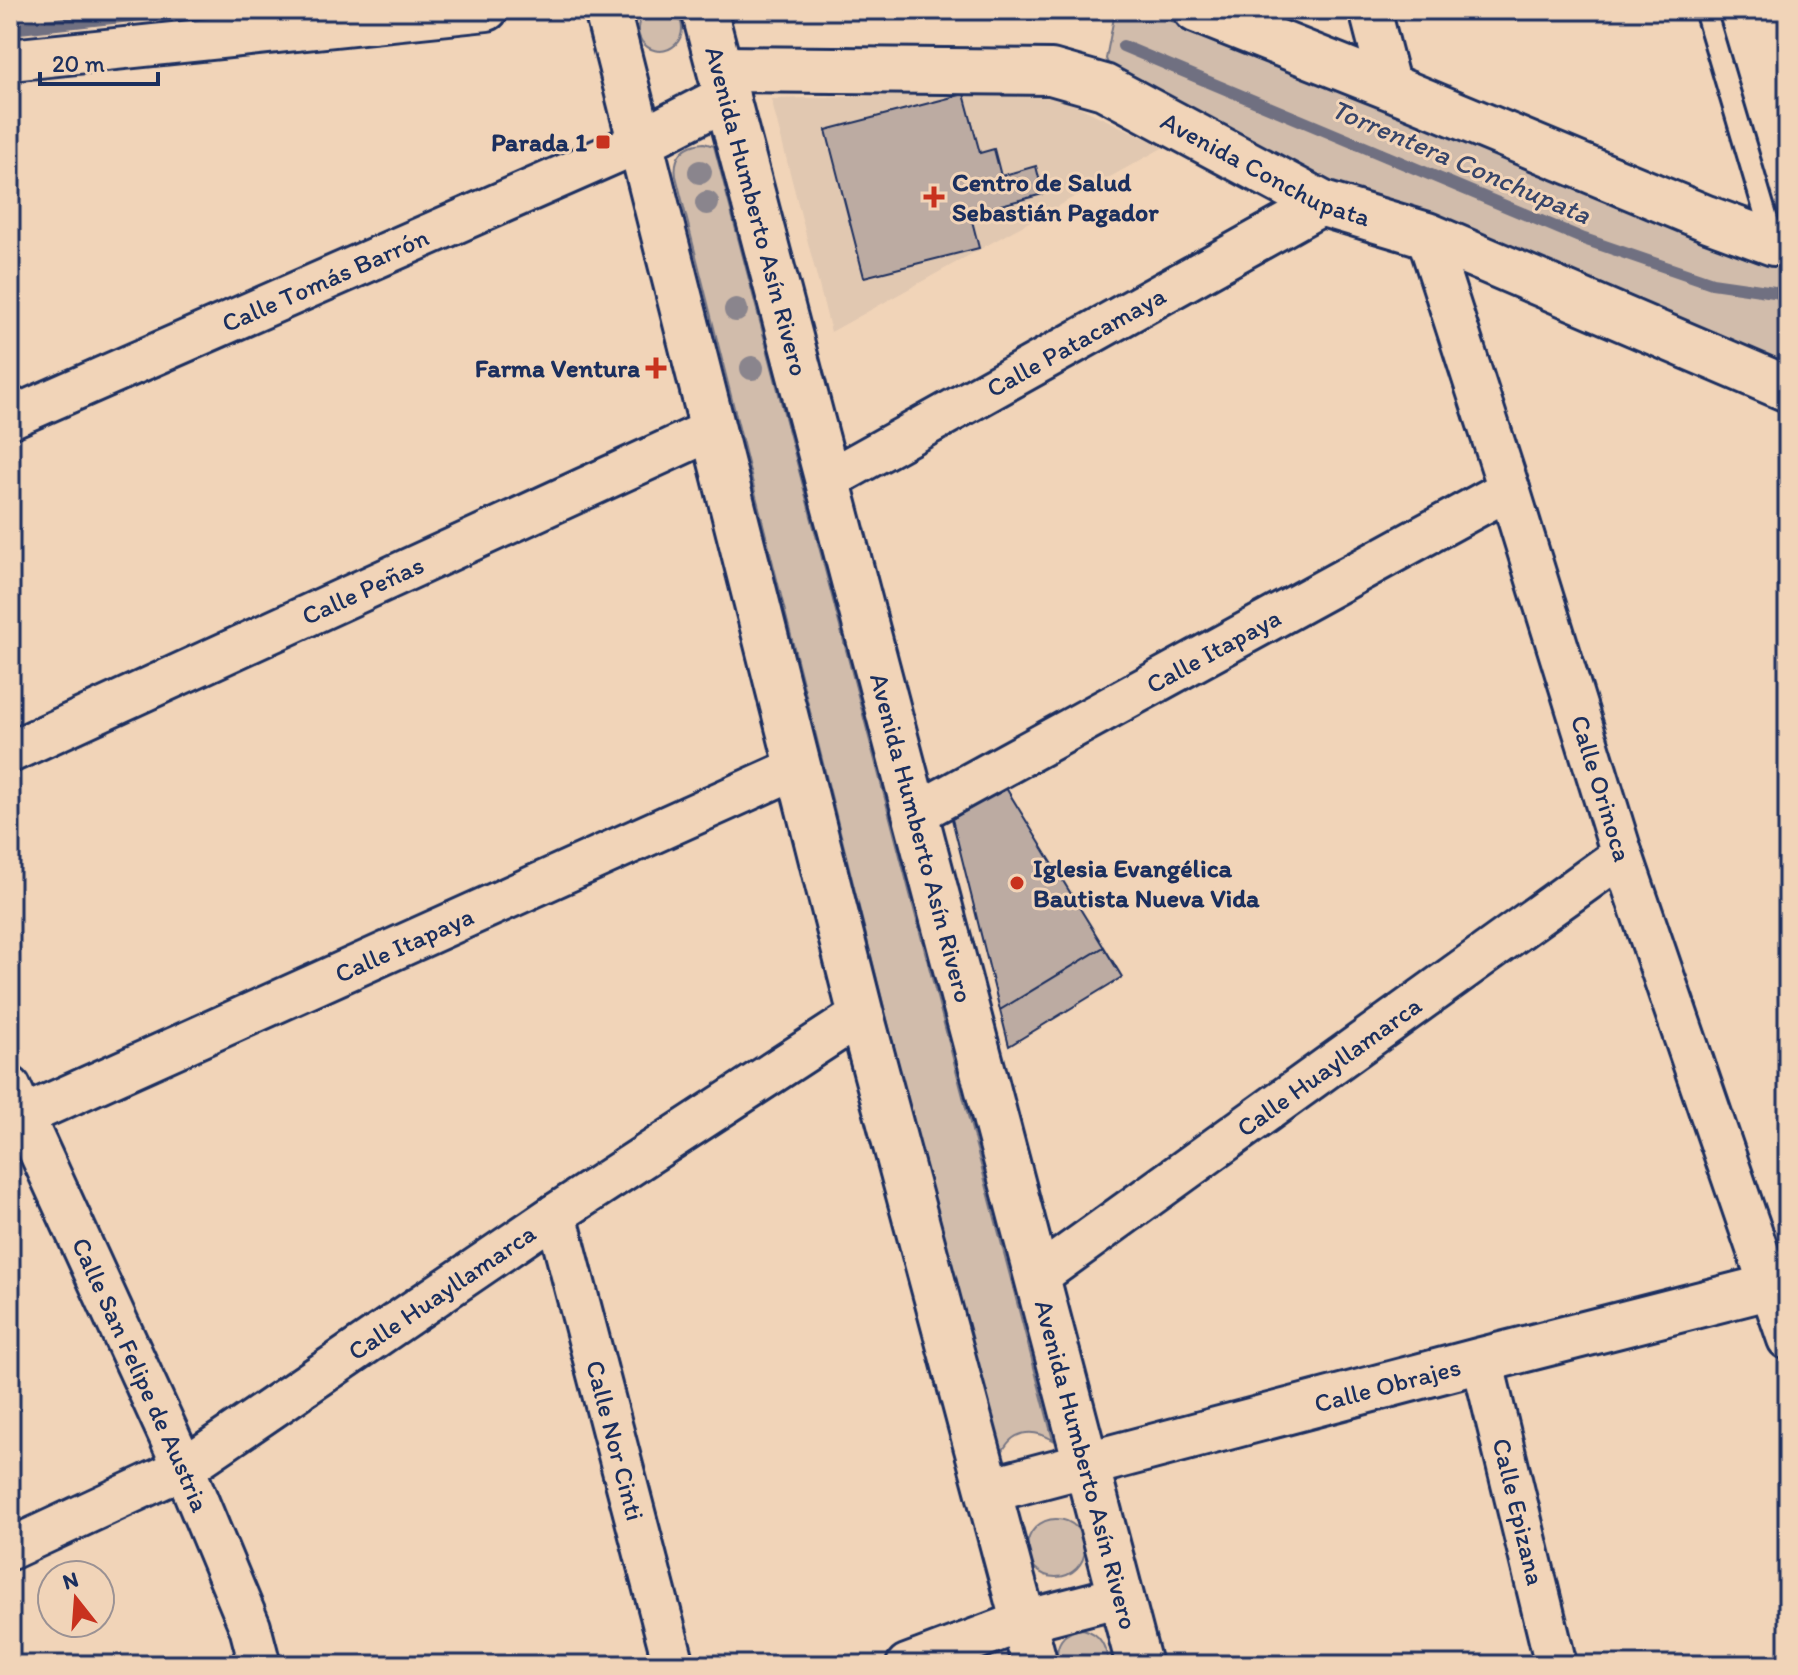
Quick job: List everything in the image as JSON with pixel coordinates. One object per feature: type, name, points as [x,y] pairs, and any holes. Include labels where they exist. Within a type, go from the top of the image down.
[{"type":"street","points":[[10,60],[487,10]]},
{"type":"street","points":[[607,10],[861,1015],[1035,1665]]},
{"type":"street","name":"Avenida Humberto Asín Rivero","points":[[704,10],[1139,1665]]},
{"type":"street","points":[[1196,10],[1692,213],[1781,243]]},
{"type":"street","points":[[1370,10],[1390,87]]},
{"type":"street","name":"Avenida Conchupata","points":[[640,142],[723,83],[1051,72],[1104,87],[1323,204],[1427,235],[1788,389]]},
{"type":"street","name":"Calle Tomás Barrón","points":[[10,418],[640,142]]},
{"type":"street","name":"Calle Patacamaya","points":[[828,480],[1323,204]]},
{"type":"street","name":"Calle Orinoca","points":[[1427,235],[1622,855],[1779,1285],[1788,1339]]},
{"type":"street","name":"Calle Peñas","points":[[10,752],[714,429]]},
{"type":"street","name":"Calle Itapaya","points":[[915,814],[1509,489]]},
{"type":"street","name":"Calle Itapaya","points":[[15,1108],[799,767]]},
{"type":"street","name":"Calle Huayllamarca","points":[[1037,1277],[1622,855]]},
{"type":"street","name":"Calle Huayllamarca","points":[[10,1549],[184,1468],[556,1214],[861,1015]]},
{"type":"street","name":"Calle San Felipe de Austria","points":[[15,1108],[184,1468],[250,1627],[260,1665]]},
{"type":"street","name":"Calle Nor Cinti","points":[[556,1214],[674,1665]]},
{"type":"street","name":"Calle Obrajes","points":[[989,1490],[1779,1285]]},
{"type":"street","name":"Calle Epizana","points":[[1482,1360],[1556,1665]]},
{"type":"street","points":[[907,1665],[1024,1621],[1121,1596]]},
{"type":"lane","points":[[1705,10],[1781,243]]},
{"type":"shaded area","points":[[660,7],[675,14],[682,29],[675,44],[660,51],[645,44],[638,29],[645,14]]},
{"type":"shaded area","points":[[1125,10],[1159,16],[1788,258],[1788,373],[1357,200],[1113,75],[1106,59],[1114,17]]},
{"type":"shaded area","name":"Centro de Salud Sebastián Pagador","points":[[964,94],[1060,98],[1164,147],[831,332],[771,99]]},
{"type":"shaded area","points":[[704,143],[714,146],[1053,1440],[1037,1433],[1022,1434],[1010,1441],[1001,1455],[922,1159],[676,176],[676,163],[681,152]]},
{"type":"shaded area","points":[[1056,1519],[1067,1521],[1076,1528],[1083,1537],[1083,1559],[1076,1568],[1067,1575],[1056,1577],[1045,1575],[1036,1568],[1029,1559],[1027,1548],[1029,1537],[1036,1528],[1045,1521]]},
{"type":"shaded area","points":[[1083,1629],[1099,1638],[1110,1665],[1058,1665],[1057,1651],[1061,1640]]},
{"type":"building","points":[[964,94],[980,153],[994,149],[1001,176],[1036,166],[1043,194],[970,213],[979,248],[864,277],[826,130]]},
{"type":"building","name":"Iglesia Evangélica Bautista Nueva Vida","points":[[1006,788],[1122,977],[1009,1046],[952,819]]},
{"type":"building","points":[[1104,947],[1122,977],[1009,1046],[1000,1010]]},
{"type":"waterway","name":"Torrentera Conchupata","points":[[10,29],[187,10]]},
{"type":"waterway","name":"Torrentera Conchupata","points":[[1123,46],[1584,239],[1712,283],[1788,294]]},
{"type":"place","name":"Parada 1","points":[[603,142]]},
{"type":"place","name":"Centro de Salud Sebastián Pagador","points":[[934,197]]},
{"type":"place","name":"Farma Ventura","points":[[656,368]]},
{"type":"place","name":"Iglesia Evangélica Bautista Nueva Vida","points":[[1017,883]]}]
